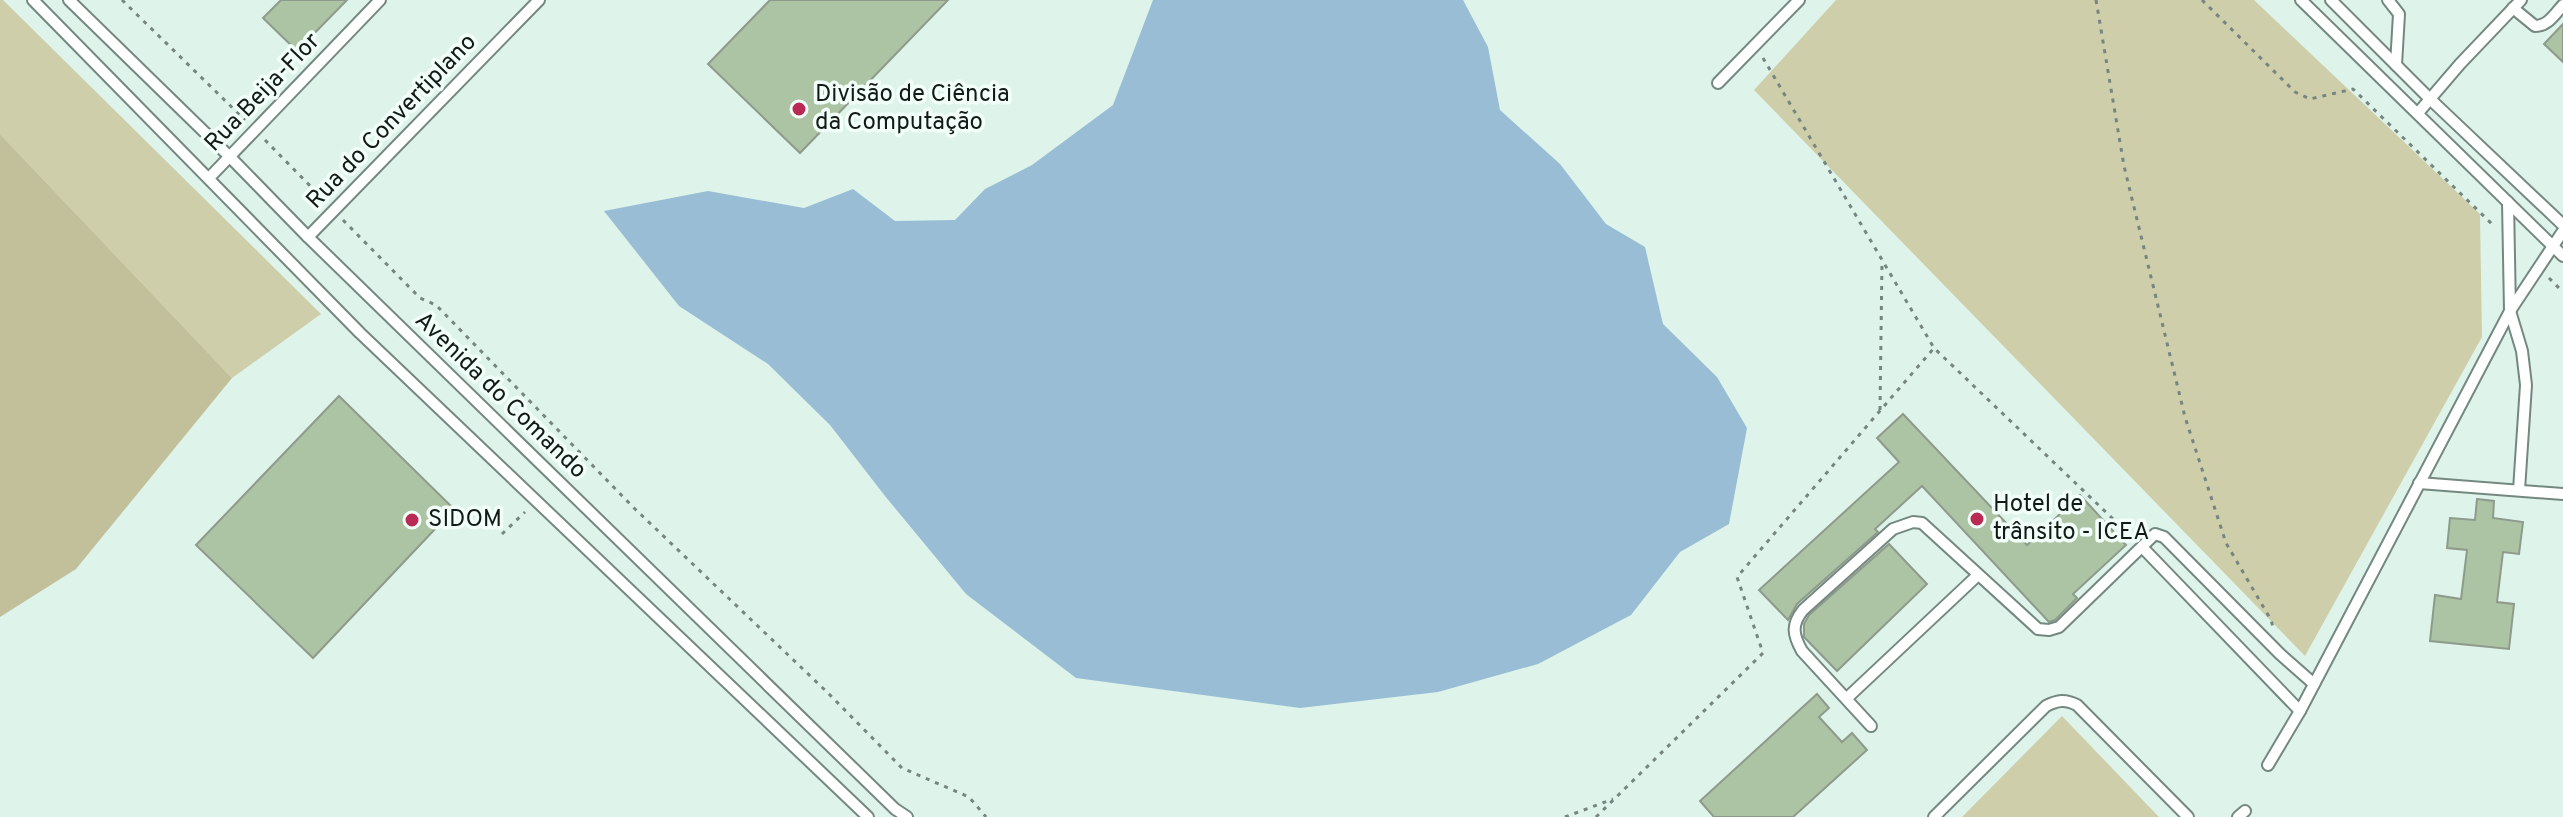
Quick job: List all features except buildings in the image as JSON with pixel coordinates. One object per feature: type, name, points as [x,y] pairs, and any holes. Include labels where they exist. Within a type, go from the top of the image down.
[{"type":"lane","name":"Avenida do Comando","points":[[33,0],[360,333],[868,817]]},
{"type":"lane","name":"Avenida do Comando","points":[[69,0],[308,237],[907,817]]},
{"type":"lane","name":"Rua Beija-Flor","points":[[209,178],[380,0]]},
{"type":"lane","name":"Rua do Convertiplano","points":[[308,237],[539,0]]},
{"type":"lane","points":[[1718,83],[1799,0]]},
{"type":"lane","points":[[2301,0],[2563,256]]},
{"type":"lane","points":[[2331,0],[2563,225]]},
{"type":"lane","points":[[2388,0],[2399,14],[2396,65]]},
{"type":"lane","points":[[2418,113],[2517,4],[2535,26],[2550,19],[2563,5]]},
{"type":"lane","points":[[2508,202],[2510,311],[2522,351],[2526,385],[2519,490]]},
{"type":"lane","points":[[2268,765],[2300,711],[2510,311],[2563,231]]},
{"type":"lane","points":[[2419,483],[2563,494]]},
{"type":"lane","points":[[1871,726],[1802,651],[1793,628],[1803,610],[1893,529],[1913,522],[1922,523],[2038,629],[2049,630],[2059,627],[2155,534],[2164,537],[2314,684]]},
{"type":"lane","points":[[2142,547],[2300,711]]},
{"type":"lane","points":[[1847,698],[1978,575]]},
{"type":"lane","points":[[1934,817],[2046,706],[2068,700],[2077,705],[2188,817]]},
{"type":"path","points":[[122,0],[256,130],[420,298],[436,305],[634,508],[902,768],[969,797],[986,817]]},
{"type":"path","points":[[2096,0],[2124,166],[2185,417],[2226,543],[2271,620],[2280,654]]},
{"type":"path","points":[[2202,0],[2295,92],[2310,99],[2353,89],[2509,241]]},
{"type":"path","points":[[1755,44],[1934,348],[2142,547]]},
{"type":"path","points":[[1880,410],[1882,262]]},
{"type":"path","points":[[2538,268],[2563,292]]},
{"type":"path","points":[[1596,817],[1763,653],[1737,577],[1934,348]]},
{"type":"path","points":[[502,534],[536,500]]},
{"type":"path","points":[[1565,817],[1617,797]]},
{"type":"green space","points":[[0,0],[321,314],[232,378],[0,134]]},
{"type":"green space","points":[[1836,0],[2254,0],[2480,214],[2482,337],[2305,656],[1754,90]]},
{"type":"green space","points":[[0,134],[232,378],[76,569],[0,617]]},
{"type":"green space","points":[[2062,716],[2159,817],[1962,817]]},
{"type":"water","points":[[1153,0],[1463,0],[1488,47],[1500,110],[1560,164],[1606,224],[1645,247],[1663,324],[1717,377],[1747,428],[1729,524],[1680,552],[1631,615],[1538,664],[1438,692],[1300,708],[1076,678],[966,594],[830,425],[768,364],[679,306],[604,211],[708,191],[804,208],[853,189],[895,221],[955,220],[985,189],[1032,165],[1113,105]]},
{"type":"place","name":"Divisão de Ciência da Computação","points":[[799,109]]},
{"type":"place","name":"Hotel de trânsito - ICEA","points":[[1977,519]]},
{"type":"place","name":"SIDOM","points":[[412,520]]}]
